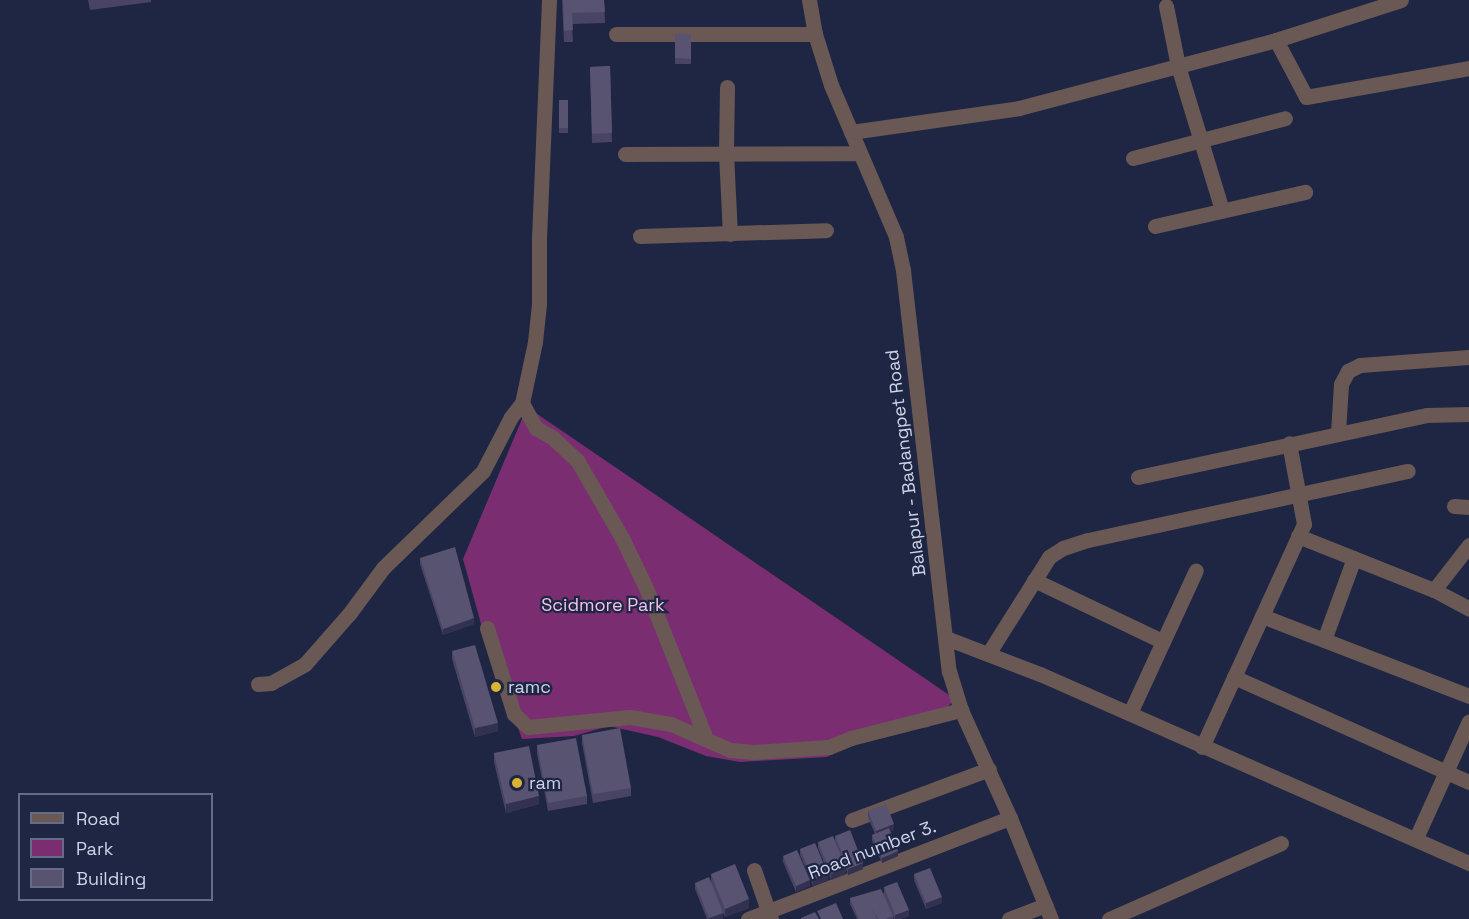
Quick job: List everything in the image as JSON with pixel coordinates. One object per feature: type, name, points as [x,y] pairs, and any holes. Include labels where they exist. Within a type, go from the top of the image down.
[{"type":"street","points":[[258,684],[271,683],[305,664],[349,614],[383,568],[409,540],[471,486],[483,471],[511,417],[523,400],[540,304],[538,235],[549,0]]},
{"type":"street","name":"Balapur - Badangpet Road","points":[[809,0],[815,34],[831,84],[858,153],[896,237],[903,270],[949,671],[961,710],[989,769],[1048,912]]},
{"type":"street","points":[[851,132],[1019,108],[1276,40],[1401,0]]},
{"type":"street","points":[[1166,6],[1178,66],[1222,210]]},
{"type":"street","points":[[616,34],[815,34]]},
{"type":"street","points":[[1276,40],[1306,97],[1469,68]]},
{"type":"street","points":[[727,87],[726,153],[730,234]]},
{"type":"street","points":[[1133,158],[1285,118]]},
{"type":"street","points":[[625,154],[858,153]]},
{"type":"street","points":[[1155,226],[1305,192]]},
{"type":"street","points":[[640,236],[826,230]]},
{"type":"street","points":[[1338,433],[1341,384],[1348,372],[1360,365],[1469,357]]},
{"type":"street","points":[[523,400],[536,428],[553,438],[577,460],[622,538],[646,588],[706,740]]},
{"type":"street","points":[[1138,477],[1427,415],[1469,414]]},
{"type":"street","points":[[1202,747],[1304,524],[1289,443]]},
{"type":"street","points":[[988,654],[1049,557],[1063,548],[1088,540],[1408,471]]},
{"type":"street","points":[[1298,536],[1434,590],[1469,609]]},
{"type":"street","points":[[1434,590],[1469,544]]},
{"type":"street","points":[[1324,640],[1354,558]]},
{"type":"street","points":[[1130,713],[1196,570]]},
{"type":"street","points":[[1034,580],[1162,641]]},
{"type":"street","points":[[1262,616],[1469,696]]},
{"type":"street","points":[[487,628],[514,714],[528,727],[630,717],[671,724],[730,750],[829,747],[851,738],[961,710]]},
{"type":"street","points":[[946,638],[1130,713],[1202,747],[1416,838],[1469,863]]},
{"type":"street","points":[[1234,677],[1469,782]]},
{"type":"street","points":[[1416,838],[1469,721]]},
{"type":"street","points":[[852,820],[989,769]]},
{"type":"street","name":"Road number 3.","points":[[748,919],[770,915],[1010,818]]},
{"type":"street","points":[[1109,919],[1281,843]]},
{"type":"street","points":[[754,870],[770,915]]},
{"type":"street","points":[[1009,919],[1048,912]]},
{"type":"green space","name":"Scidmore Park","points":[[527,407],[955,699],[929,727],[866,736],[827,757],[740,762],[706,756],[658,737],[609,726],[574,736],[522,739],[483,631],[463,559]]},
{"type":"building","points":[[563,0],[604,0],[605,12],[572,13],[573,30],[564,31]]},
{"type":"building","points":[[675,34],[691,34],[691,59],[675,58]]},
{"type":"building","points":[[610,66],[612,133],[592,134],[590,67]]},
{"type":"building","points":[[559,100],[568,100],[568,128],[559,128]]},
{"type":"building","points":[[455,547],[474,618],[443,629],[420,558]]},
{"type":"building","points":[[475,645],[498,723],[475,728],[452,651]]},
{"type":"building","points":[[620,728],[631,788],[593,794],[582,735]]},
{"type":"building","points":[[576,738],[587,796],[548,803],[537,745]]},
{"type":"building","name":"ram","points":[[529,746],[539,796],[506,804],[494,753]]},
{"type":"building","points":[[886,804],[894,824],[876,831],[868,811]]},
{"type":"building","points":[[889,828],[898,851],[882,858],[872,835]]},
{"type":"building","points":[[850,830],[863,863],[848,869],[835,836]]},
{"type":"building","points":[[833,836],[846,868],[831,874],[818,842]]},
{"type":"building","points":[[815,843],[828,874],[813,880],[800,849]]},
{"type":"building","points":[[797,850],[810,880],[796,886],[783,856]]},
{"type":"building","points":[[735,864],[749,899],[725,909],[711,874]]},
{"type":"building","points":[[930,868],[942,897],[926,903],[914,874]]},
{"type":"building","points":[[709,877],[723,913],[709,918],[695,883]]},
{"type":"building","points":[[897,882],[909,910],[895,915],[884,887]]},
{"type":"building","points":[[881,889],[893,916],[878,919],[872,908],[877,919],[859,919],[850,898]]},
{"type":"building","points":[[836,903],[843,919],[821,919],[817,911]]},
{"type":"building","points":[[815,912],[819,919],[801,919],[801,918]]},
{"type":"place","name":"ramc","points":[[496,687]]},
{"type":"place","name":"ram","points":[[517,783]]}]
